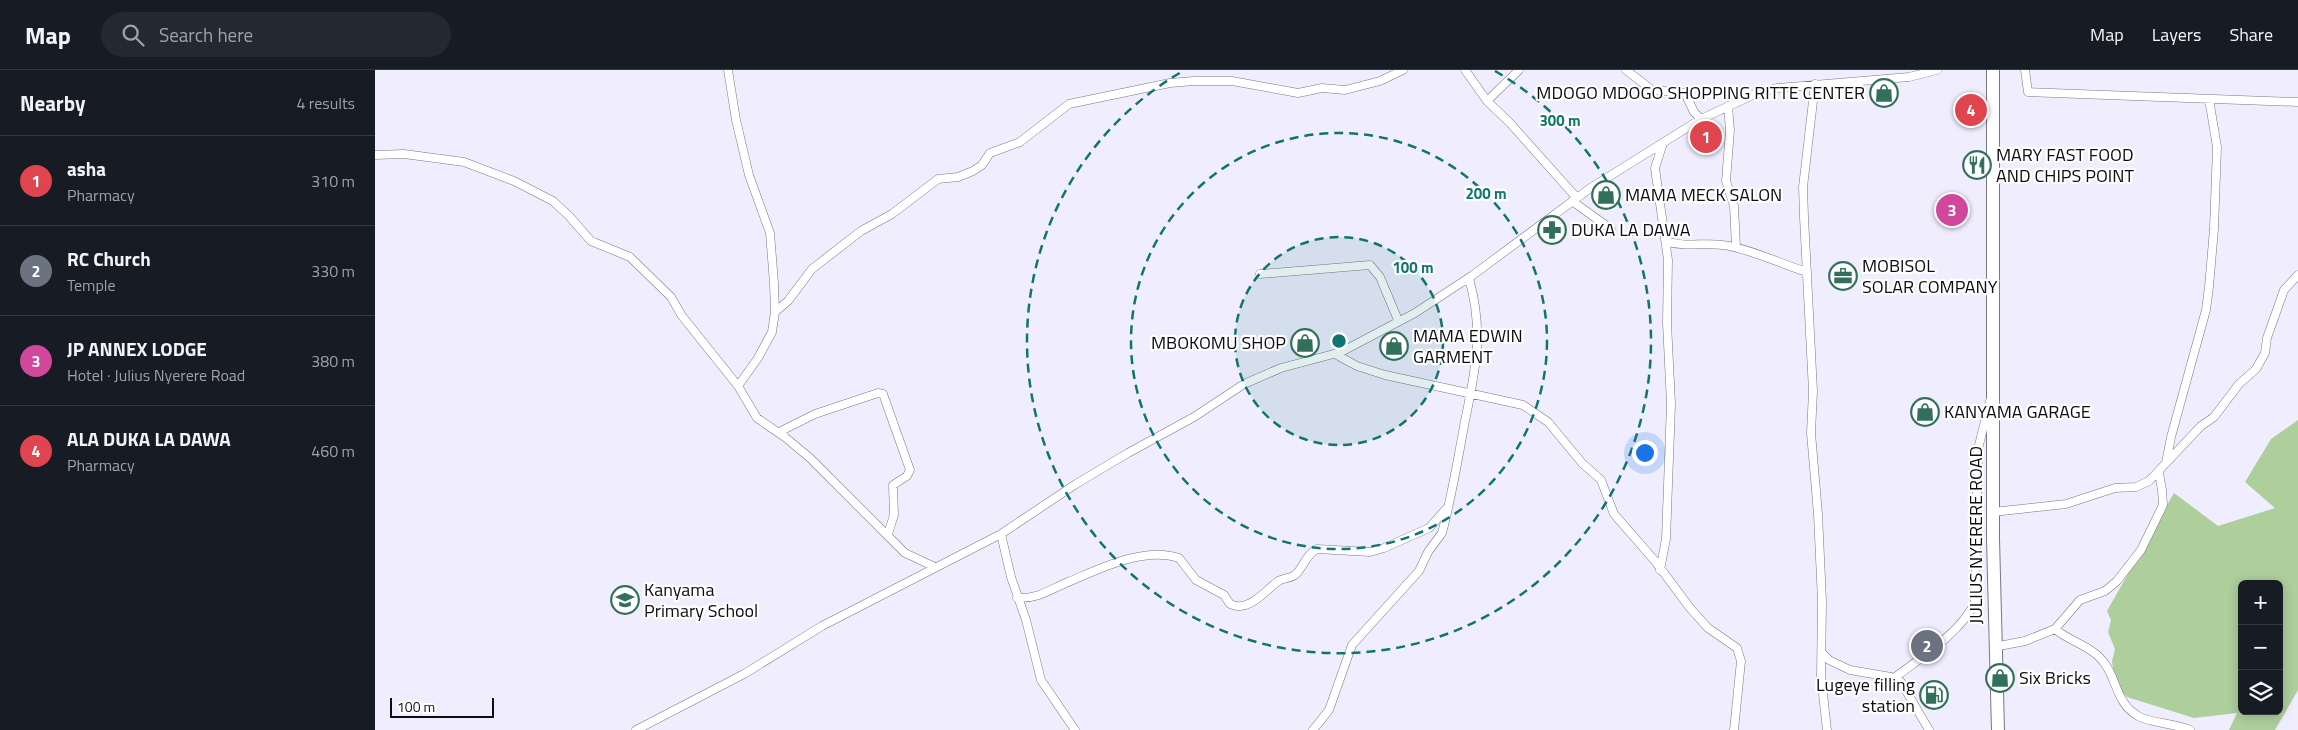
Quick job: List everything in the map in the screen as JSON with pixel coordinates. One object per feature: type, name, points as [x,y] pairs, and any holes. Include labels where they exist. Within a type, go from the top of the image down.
[{"type":"highway","name":"JULIUS NYERERE ROAD","points":[[1993,70],[1994,646],[1998,730]]},
{"type":"street","points":[[729,70],[736,120],[749,175],[770,233],[773,256],[775,312],[772,332],[768,342],[738,386]]},
{"type":"street","points":[[775,312],[788,301],[812,269],[861,231],[892,214],[938,179],[958,178],[973,171],[982,165],[990,153],[1020,142],[1069,104],[1170,83],[1194,81],[1232,81],[1299,94],[1321,88],[1345,90],[1380,80],[1403,70]]},
{"type":"street","points":[[1465,70],[1487,101],[1511,123],[1574,199],[1611,228]]},
{"type":"street","points":[[1487,101],[1519,70]]},
{"type":"street","points":[[1626,70],[1651,90],[1685,93],[1694,112],[1701,119]]},
{"type":"street","points":[[636,730],[720,687],[822,626],[1001,534],[1076,484],[1128,452],[1194,417],[1244,384],[1281,368],[1335,354],[1421,309],[1469,278],[1574,199],[1701,119],[1762,92],[1815,84],[1909,77],[1937,70]]},
{"type":"street","points":[[2025,70],[2028,92],[2298,102]]},
{"type":"street","points":[[1815,84],[1803,187],[1813,391],[1811,433],[1818,514],[1823,654],[1821,676],[1827,730]]},
{"type":"street","points":[[2166,465],[2171,437],[2205,310],[2209,287],[2214,229],[2217,147],[2209,99]]},
{"type":"street","points":[[1728,106],[1730,130],[1726,181],[1734,206],[1736,247]]},
{"type":"street","points":[[1660,570],[1666,539],[1670,441],[1666,241],[1655,168],[1663,144]]},
{"type":"street","points":[[375,155],[404,154],[464,162],[514,180],[553,201],[591,241],[630,257],[671,297],[682,316],[738,386],[757,418],[779,432],[810,458],[905,553],[935,567]]},
{"type":"street","points":[[1666,241],[1682,246],[1706,243],[1736,247],[1807,272]]},
{"type":"street","points":[[1260,274],[1370,265],[1376,270],[1398,320]]},
{"type":"street","points":[[1993,512],[2077,502],[2115,488],[2140,486],[2159,473],[2201,426],[2217,414],[2239,384],[2259,364],[2284,290],[2291,280],[2298,275]]},
{"type":"street","points":[[1313,730],[1329,710],[1352,645],[1423,566],[1428,552],[1442,533],[1473,393],[1479,333],[1474,296],[1469,278]]},
{"type":"street","points":[[1335,354],[1357,366],[1385,375],[1523,405],[1548,422],[1581,463],[1601,480],[1614,514],[1655,560],[1660,570],[1708,628],[1737,648],[1741,661],[1734,730]]},
{"type":"street","points":[[1894,678],[1937,645],[1967,616],[1975,602],[1979,449],[1994,387]]},
{"type":"street","points":[[779,432],[815,414],[877,393],[883,394],[910,470],[905,478],[893,485],[894,514],[888,534]]},
{"type":"street","points":[[1994,646],[2025,641],[2055,628],[2083,598],[2101,594],[2113,585],[2141,550],[2163,505],[2163,490],[2159,473]]},
{"type":"street","points":[[1017,598],[1037,598],[1096,570],[1157,554],[1179,558],[1196,580],[1224,595],[1230,604],[1239,606],[1260,598],[1279,580],[1295,574],[1312,551],[1317,548],[1370,552],[1384,548],[1429,528],[1448,506]]},
{"type":"street","points":[[1001,534],[1041,680],[1075,730]]},
{"type":"street","points":[[2055,628],[2070,640],[2085,646],[2105,662],[2115,690],[2136,715],[2179,725],[2190,730]]},
{"type":"street","points":[[1823,654],[1829,660],[1850,670],[1894,678],[1905,687],[1915,710],[1929,730]]},
{"type":"street","points":[[2156,720],[2156,730]]},
{"type":"green space","points":[[2298,420],[2298,690],[2275,730],[2229,730],[2237,713],[2194,718],[2127,697],[2115,684],[2112,661],[2115,649],[2108,632],[2111,620],[2107,611],[2174,493],[2218,526],[2275,508],[2245,482],[2271,439]]},
{"type":"place","name":"MDOGO MDOGO SHOPPING RITTE CENTER","points":[[1884,93]]},
{"type":"place","name":"ALA DUKA LA DAWA","points":[[1971,110]]},
{"type":"place","name":"asha","points":[[1706,137]]},
{"type":"place","name":"MARY FAST FOOD AND CHIPS POINT","points":[[1977,165]]},
{"type":"place","name":"MAMA MECK SALON","points":[[1606,195]]},
{"type":"place","name":"JP ANNEX LODGE","points":[[1952,210]]},
{"type":"place","name":"DUKA LA DAWA","points":[[1552,230]]},
{"type":"place","name":"MOBISOL SOLAR COMPANY","points":[[1843,276]]},
{"type":"place","name":"MBOKOMU SHOP","points":[[1305,343]]},
{"type":"place","name":"MAMA EDWIN GARMENT","points":[[1394,346]]},
{"type":"place","name":"KANYAMA GARAGE","points":[[1925,412]]},
{"type":"place","name":"Kanyama Primary School","points":[[625,600]]},
{"type":"place","name":"RC Church","points":[[1927,646]]},
{"type":"place","name":"Six Bricks","points":[[2000,678]]},
{"type":"place","name":"Lugeye filling station","points":[[1934,695]]}]
